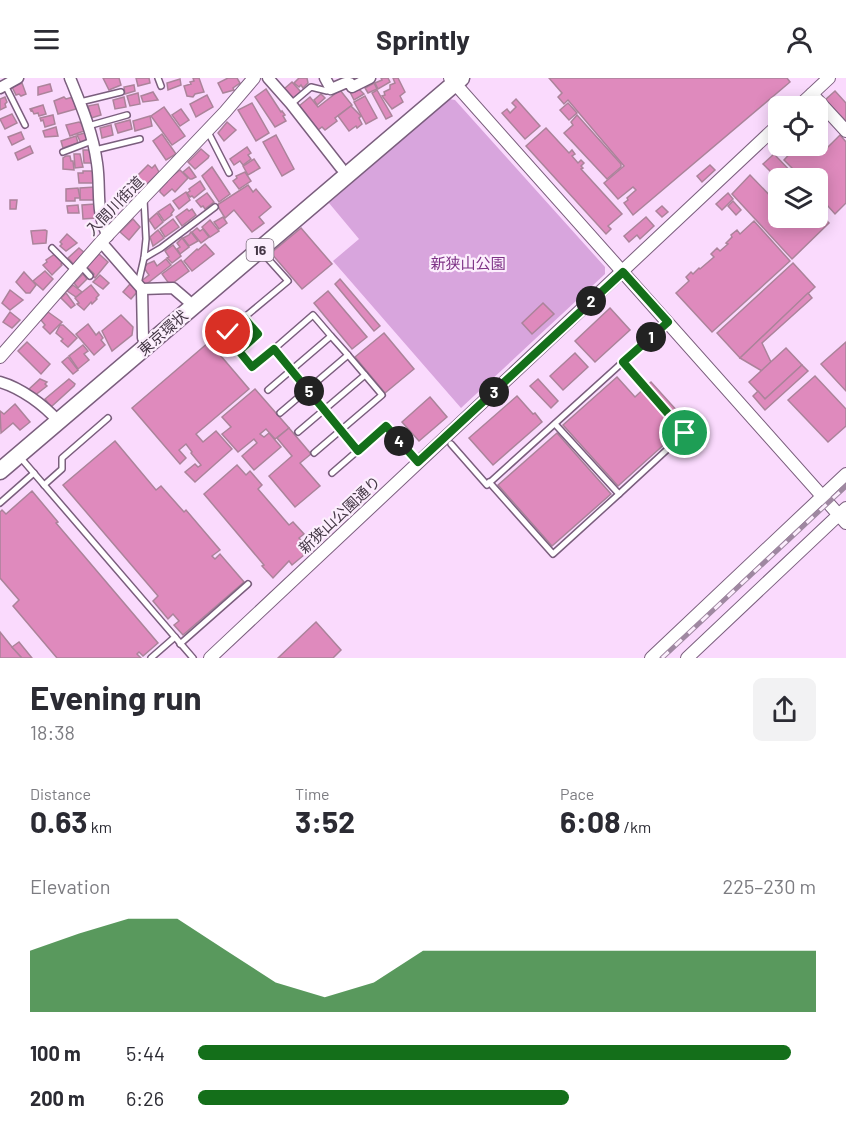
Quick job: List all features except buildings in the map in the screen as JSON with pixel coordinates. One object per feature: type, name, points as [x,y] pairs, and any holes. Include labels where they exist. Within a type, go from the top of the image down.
[{"type":"highway","name":"東京環状","points":[[0,471],[55,418],[187,300],[341,168],[454,79]]},
{"type":"highway","name":"東京環状","points":[[0,459],[55,418],[260,250],[454,79]]},
{"type":"street","points":[[2,86],[18,78]]},
{"type":"street","points":[[70,78],[94,146],[98,204],[104,239],[140,287],[143,338]]},
{"type":"street","name":"入間川街道","points":[[0,357],[104,239],[207,131],[243,83],[254,78]]},
{"type":"street","points":[[268,78],[341,168]]},
{"type":"street","points":[[326,78],[331,89],[345,83],[350,83],[352,87],[370,78]]},
{"type":"street","points":[[829,78],[812,94],[846,131]]},
{"type":"street","points":[[454,79],[822,497],[844,515],[687,658]]},
{"type":"street","name":"新狭山公園通り","points":[[210,658],[768,134]]},
{"type":"street","points":[[140,287],[173,288],[187,300]]},
{"type":"street","points":[[0,382],[8,384],[55,418]]},
{"type":"street","points":[[651,658],[846,474]]},
{"type":"lane","points":[[159,78],[161,86]]},
{"type":"lane","points":[[2,86],[25,125]]},
{"type":"lane","points":[[291,104],[311,87],[327,91],[331,89]]},
{"type":"lane","points":[[80,102],[121,93]]},
{"type":"lane","points":[[88,126],[127,115]]},
{"type":"lane","points":[[207,131],[229,173]]},
{"type":"lane","points":[[63,152],[140,139]]},
{"type":"lane","points":[[140,287],[146,239],[144,197]]},
{"type":"lane","points":[[144,258],[215,207]]},
{"type":"lane","points":[[52,248],[90,276]]},
{"type":"lane","points":[[228,332],[288,281],[260,250]]},
{"type":"lane","points":[[244,318],[258,334],[239,351],[252,367],[313,315],[382,395],[314,453]]},
{"type":"lane","points":[[451,444],[487,485],[668,322]]},
{"type":"lane","points":[[268,390],[331,336]]},
{"type":"lane","points":[[274,349],[358,451]]},
{"type":"lane","points":[[280,413],[348,355]]},
{"type":"lane","points":[[489,482],[553,554],[685,433],[623,362]]},
{"type":"lane","points":[[298,432],[365,375]]},
{"type":"lane","points":[[44,485],[62,469],[62,458],[108,418]]},
{"type":"lane","points":[[555,424],[619,494]]},
{"type":"lane","points":[[332,473],[386,426],[418,462]]},
{"type":"lane","points":[[18,455],[193,658]]},
{"type":"lane","points":[[0,503],[34,473]]},
{"type":"lane","points":[[180,644],[248,584]]},
{"type":"lane","points":[[151,658],[175,637]]},
{"type":"green space","name":"新狭山公園","points":[[449,99],[455,100],[605,267],[605,274],[461,408],[333,261],[359,239],[329,203]]},
{"type":"railway","points":[[662,658],[846,486]]},
{"type":"route","points":[[228,332],[244,318],[258,334],[239,351],[252,367],[274,349],[358,451],[386,426],[418,462],[623,272],[668,322],[623,362],[685,433]]}]
